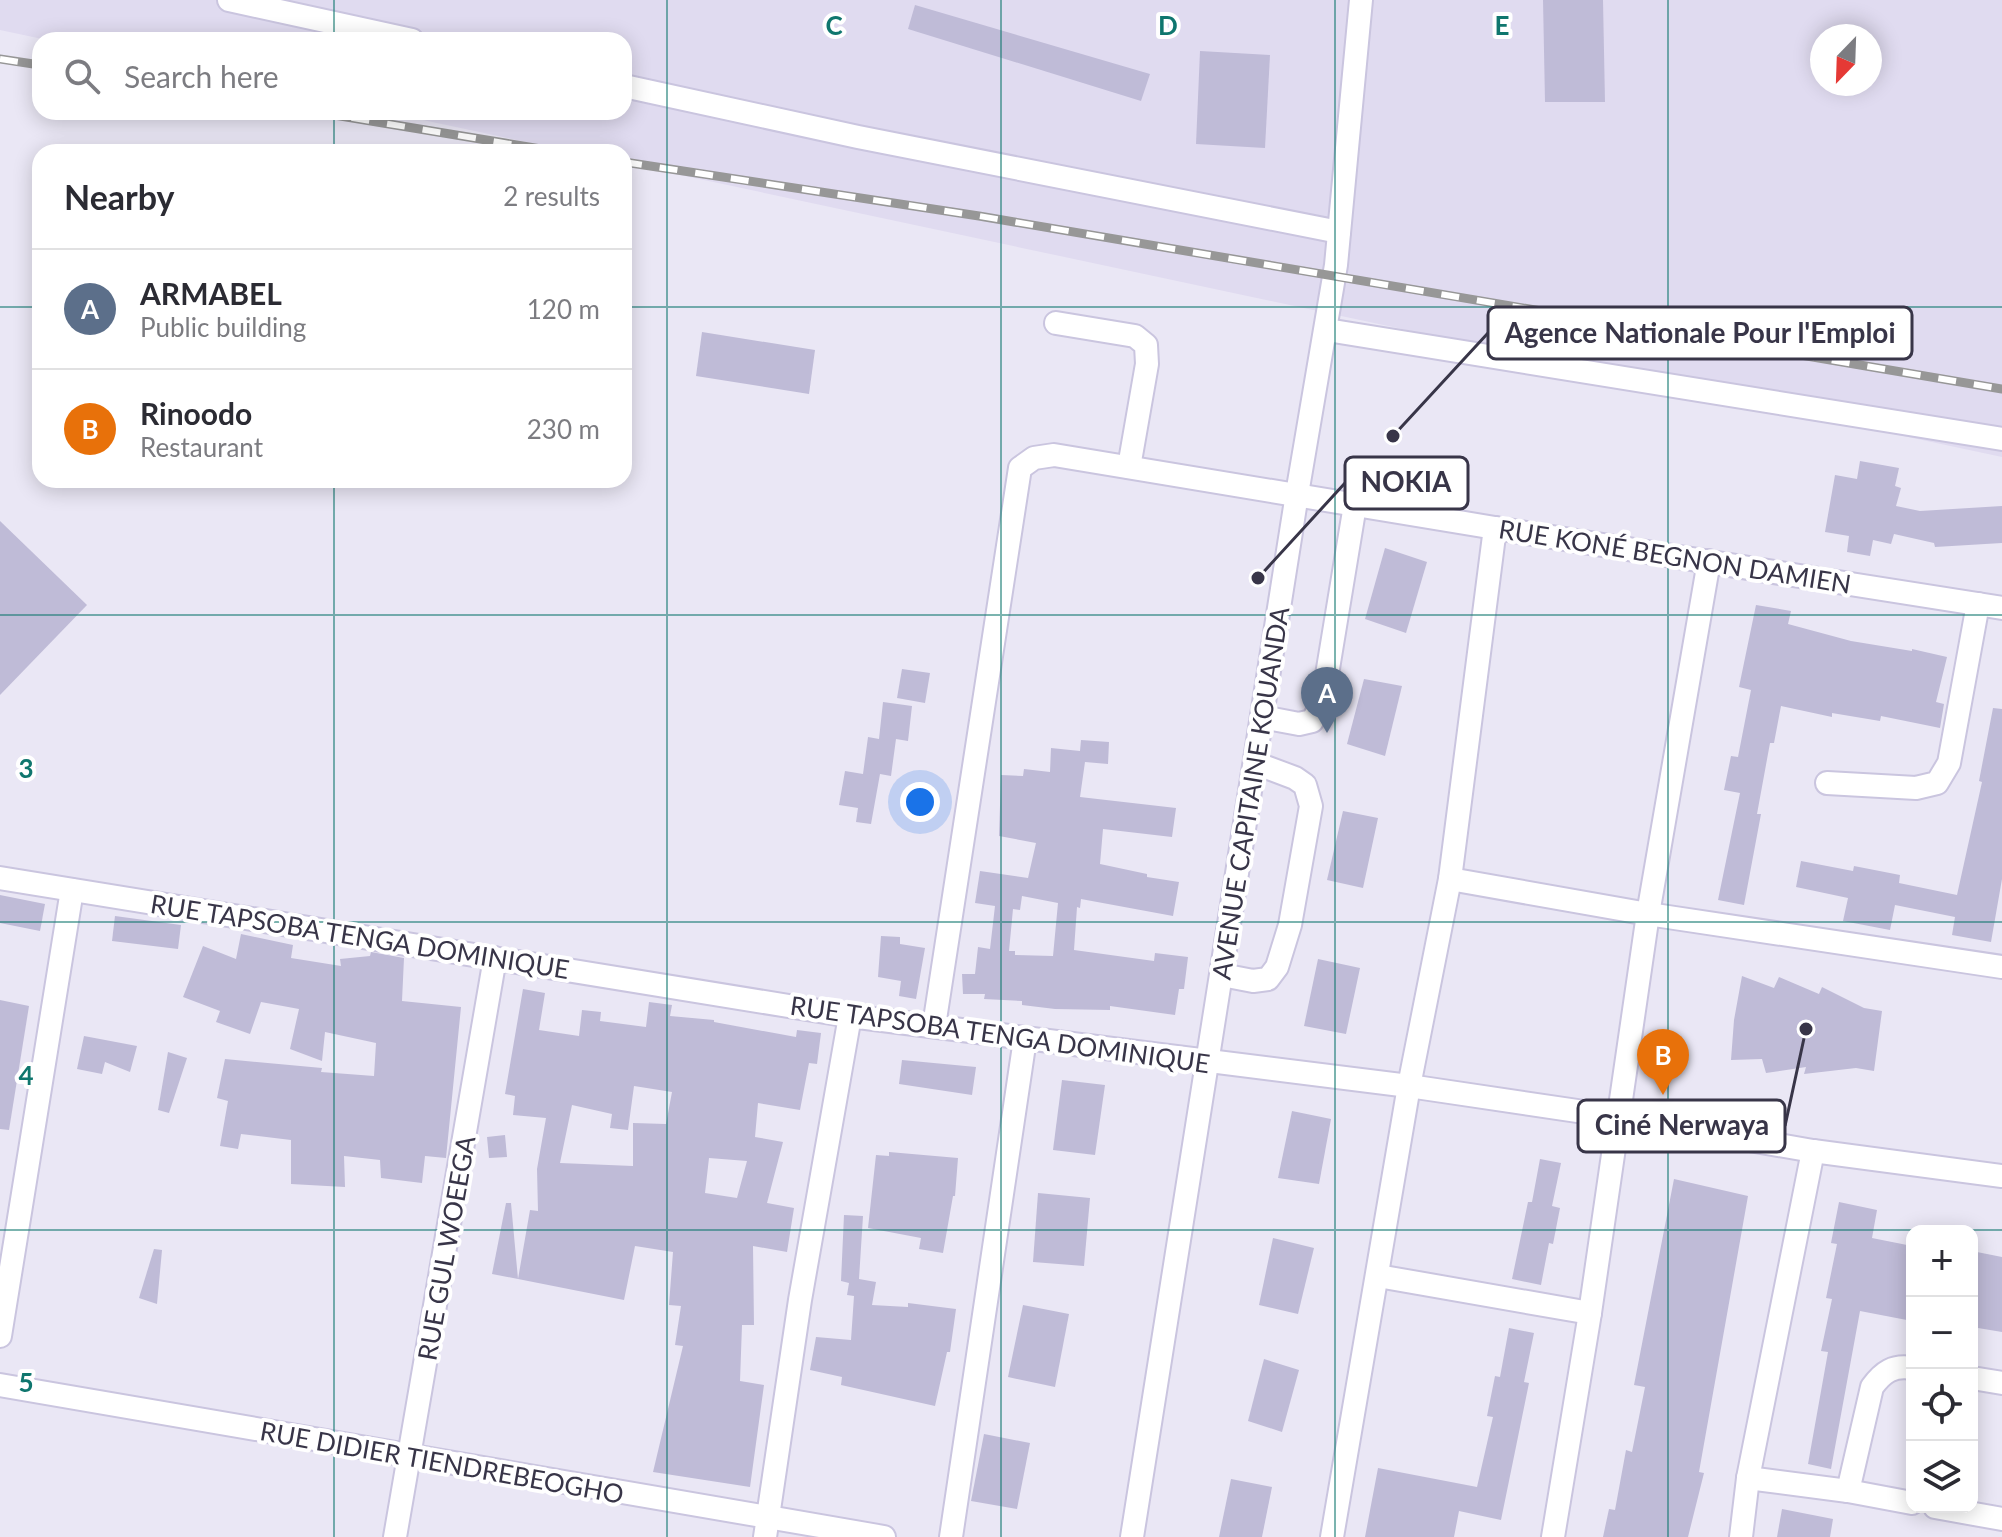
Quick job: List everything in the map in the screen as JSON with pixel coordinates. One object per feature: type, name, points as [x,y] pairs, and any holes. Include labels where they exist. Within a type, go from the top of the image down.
[{"type":"street","points":[[229,0],[375,32]]},
{"type":"street","name":"AVENUE CAPITAINE KOUANDA","points":[[1132,1537],[1297,494],[1327,330],[1361,0]]},
{"type":"street","points":[[632,88],[858,137],[1339,232]]},
{"type":"street","points":[[1056,323],[1135,336],[1146,345],[1147,364],[1129,467]]},
{"type":"street","points":[[1327,330],[2002,439]]},
{"type":"street","name":"RUE KONÉ BEGNON DAMIEN","points":[[934,1026],[1020,468],[1034,458],[1054,455],[2002,608]]},
{"type":"street","points":[[1262,717],[1299,724],[1312,721],[1322,705],[1355,505]]},
{"type":"street","points":[[1332,1537],[1409,1086],[1450,879],[1495,528]]},
{"type":"street","points":[[1553,1537],[1590,1313],[1648,914],[1709,561]]},
{"type":"street","points":[[1827,783],[1916,788],[1937,783],[1949,763],[1978,604]]},
{"type":"street","points":[[1222,975],[1253,981],[1268,979],[1277,967],[1290,925],[1311,806],[1305,785],[1255,763]]},
{"type":"street","name":"RUE TAPSOBA TENGA DOMINIQUE","points":[[0,878],[850,1016],[1409,1086],[1618,1117],[1813,1151],[2001,1173]]},
{"type":"street","points":[[1450,879],[1648,914],[2002,967]]},
{"type":"street","points":[[0,1336],[72,890]]},
{"type":"street","name":"RUE GUL WOEEGA","points":[[395,1537],[495,958]]},
{"type":"street","points":[[766,1528],[800,1300],[850,1016]]},
{"type":"street","points":[[951,1537],[1025,1039]]},
{"type":"street","points":[[1741,1537],[1748,1478],[1813,1151]]},
{"type":"street","points":[[1378,1276],[1590,1313]]},
{"type":"street","points":[[1848,1491],[1872,1387],[1883,1373],[1900,1366],[1906,1367]]},
{"type":"street","points":[[1978,1379],[2002,1383]]},
{"type":"street","name":"RUE DIDIER TIENDREBEOGHO","points":[[0,1385],[410,1457],[766,1528],[884,1537]]},
{"type":"street","points":[[1748,1478],[1906,1502]]},
{"type":"street","points":[[1968,1513],[2002,1519]]},
{"type":"shaded area","points":[[0,0],[2002,0],[2002,457],[632,165],[632,144],[535,144],[423,120],[632,120],[632,32],[32,32],[32,37],[0,30]]},
{"type":"building","points":[[1543,0],[1603,0],[1605,102],[1545,102]]},
{"type":"building","points":[[915,5],[1150,74],[1141,101],[908,29]]},
{"type":"building","points":[[1200,51],[1270,55],[1265,148],[1196,144]]},
{"type":"building","points":[[702,332],[815,350],[809,394],[696,376]]},
{"type":"building","points":[[1860,461],[1899,468],[1895,486],[1901,488],[1896,506],[1920,511],[2002,506],[2002,543],[1935,547],[1934,543],[1894,534],[1891,544],[1873,540],[1870,556],[1847,552],[1849,536],[1825,532],[1835,475],[1857,479]]},
{"type":"building","points":[[0,521],[87,605],[0,695]]},
{"type":"building","points":[[1385,548],[1427,562],[1406,633],[1365,619]]},
{"type":"building","points":[[1756,605],[1791,611],[1788,624],[1851,641],[1947,657],[1936,702],[1944,704],[1940,728],[1881,716],[1880,721],[1832,713],[1832,717],[1781,706],[1774,743],[1770,743],[1744,905],[1718,900],[1740,793],[1724,790],[1731,756],[1738,757],[1751,690],[1739,687]]},
{"type":"building","points":[[902,669],[930,673],[925,703],[897,698]]},
{"type":"building","points":[[1364,679],[1402,686],[1385,756],[1347,744]]},
{"type":"building","points":[[883,702],[912,706],[908,741],[896,739],[891,776],[880,774],[871,824],[856,822],[858,808],[839,805],[845,771],[863,774],[868,737],[879,739]]},
{"type":"building","points":[[1993,708],[2002,709],[2002,879],[1991,942],[1952,935],[1955,917],[1895,905],[1890,930],[1843,921],[1848,898],[1796,887],[1801,861],[1853,871],[1854,866],[1900,875],[1899,883],[1957,895],[1982,782],[1979,781]]},
{"type":"building","points":[[1081,740],[1109,742],[1108,764],[1085,762],[1080,797],[1176,808],[1172,837],[1103,829],[1100,864],[1179,882],[1173,916],[1081,899],[1080,908],[1077,907],[1074,950],[1154,961],[1155,953],[1188,957],[1184,989],[1179,989],[1175,1015],[1110,1006],[1110,1010],[1055,1009],[1022,1005],[1022,1001],[984,999],[985,994],[963,994],[962,974],[975,974],[978,947],[990,949],[995,906],[975,903],[980,871],[1028,878],[1036,843],[999,836],[1001,775],[1023,776],[1024,769],[1050,772],[1051,748],[1080,751]],"holes":[[[1022,896],[1058,903],[1053,956],[1015,955],[1015,951],[1009,951],[1013,909],[1020,910]]]},
{"type":"building","points":[[1343,811],[1378,818],[1363,888],[1327,880]]},
{"type":"building","points":[[0,895],[45,904],[40,931],[0,923]]},
{"type":"building","points":[[115,916],[181,925],[178,949],[112,941]]},
{"type":"building","points":[[241,934],[293,945],[291,958],[341,966],[340,959],[370,956],[371,952],[404,958],[402,1001],[461,1007],[446,1158],[425,1156],[422,1183],[381,1178],[380,1160],[344,1156],[345,1187],[291,1184],[291,1140],[241,1134],[238,1149],[220,1146],[228,1101],[217,1098],[225,1059],[374,1076],[376,1043],[325,1032],[322,1061],[290,1049],[299,1009],[261,1002],[250,1034],[216,1022],[220,1011],[183,997],[203,946],[236,959]]},
{"type":"building","points":[[881,936],[900,937],[900,944],[925,948],[916,999],[899,996],[901,981],[878,977]]},
{"type":"building","points":[[1318,959],[1360,968],[1346,1034],[1304,1026]]},
{"type":"building","points":[[1742,976],[1774,988],[1779,977],[1819,994],[1822,987],[1864,1008],[1882,1011],[1874,1071],[1856,1068],[1804,1074],[1806,1067],[1766,1073],[1762,1059],[1731,1060]]},
{"type":"building","points":[[523,989],[545,993],[539,1030],[579,1036],[582,1010],[601,1012],[600,1021],[646,1027],[649,1002],[672,1005],[670,1016],[714,1020],[796,1037],[797,1030],[821,1033],[817,1064],[809,1063],[800,1110],[758,1103],[755,1137],[783,1142],[767,1203],[794,1208],[787,1252],[753,1246],[754,1325],[742,1325],[740,1381],[764,1385],[750,1487],[653,1472],[683,1346],[675,1345],[681,1306],[669,1305],[673,1252],[635,1246],[624,1300],[518,1279],[530,1210],[538,1211],[537,1169],[546,1118],[513,1115],[515,1096],[505,1094]],"holes":[[[634,1086],[672,1092],[666,1124],[633,1123],[633,1166],[560,1163],[572,1105],[612,1114],[610,1128],[628,1130]],[[709,1158],[747,1161],[737,1198],[705,1193]]]},
{"type":"building","points":[[0,1000],[29,1006],[9,1130],[0,1129]]},
{"type":"building","points":[[84,1036],[137,1046],[130,1072],[105,1062],[102,1074],[77,1069]]},
{"type":"building","points":[[168,1052],[187,1058],[169,1113],[158,1110]]},
{"type":"building","points":[[902,1060],[976,1067],[972,1095],[899,1084]]},
{"type":"building","points":[[1062,1080],[1105,1085],[1095,1155],[1053,1150]]},
{"type":"building","points":[[1292,1111],[1331,1119],[1319,1184],[1278,1178]]},
{"type":"building","points":[[505,1135],[507,1157],[489,1158],[487,1137]]},
{"type":"building","points":[[889,1152],[958,1158],[955,1196],[943,1253],[919,1249],[921,1238],[868,1228],[876,1155],[889,1156]]},
{"type":"building","points":[[1540,1159],[1561,1163],[1552,1206],[1560,1208],[1541,1285],[1512,1279]]},
{"type":"building","points":[[1674,1179],[1748,1196],[1699,1472],[1704,1473],[1688,1537],[1603,1537],[1609,1509],[1615,1510],[1626,1450],[1632,1452],[1645,1387],[1634,1385]]},
{"type":"building","points":[[1038,1193],[1090,1198],[1084,1266],[1033,1262]]},
{"type":"building","points":[[1839,1202],[1877,1210],[1872,1238],[1906,1245],[1906,1320],[1860,1311],[1831,1469],[1808,1464],[1828,1352],[1821,1351],[1832,1299],[1826,1298],[1837,1244],[1831,1243]]},
{"type":"building","points":[[506,1203],[511,1203],[518,1279],[492,1274]]},
{"type":"building","points":[[844,1215],[863,1216],[859,1279],[876,1282],[872,1305],[908,1307],[908,1303],[956,1309],[950,1352],[947,1352],[935,1406],[841,1385],[842,1377],[810,1370],[816,1337],[851,1340],[854,1296],[847,1295],[849,1283],[841,1281]]},
{"type":"building","points":[[1273,1238],[1314,1248],[1298,1314],[1259,1305]]},
{"type":"building","points":[[154,1249],[162,1250],[157,1304],[139,1298]]},
{"type":"building","points":[[1978,1252],[2002,1257],[2002,1332],[1978,1328]]},
{"type":"building","points":[[1023,1305],[1069,1314],[1055,1387],[1008,1377]]},
{"type":"building","points":[[1509,1328],[1534,1333],[1524,1382],[1529,1383],[1501,1520],[1459,1511],[1454,1537],[1365,1537],[1378,1468],[1477,1487],[1493,1417],[1487,1416],[1495,1376],[1500,1377]]},
{"type":"building","points":[[1264,1359],[1299,1370],[1282,1432],[1248,1421]]},
{"type":"building","points":[[984,1434],[1030,1443],[1017,1509],[971,1501]]},
{"type":"building","points":[[1231,1479],[1272,1487],[1262,1537],[1219,1537]]},
{"type":"building","points":[[1782,1509],[1833,1519],[1830,1537],[1777,1537]]},
{"type":"railway","points":[[0,59],[32,64]]},
{"type":"railway","points":[[365,120],[510,144]]},
{"type":"railway","points":[[632,163],[979,216],[2002,389]]},
{"type":"place","name":"Agence Nationale Pour l'Emploi","points":[[1393,436]]},
{"type":"place","name":"NOKIA","points":[[1258,578]]},
{"type":"place","name":"ARMABEL","points":[[1327,733]]},
{"type":"place","name":"Ciné Nerwaya","points":[[1806,1029]]},
{"type":"place","name":"Rinoodo","points":[[1663,1095]]}]
